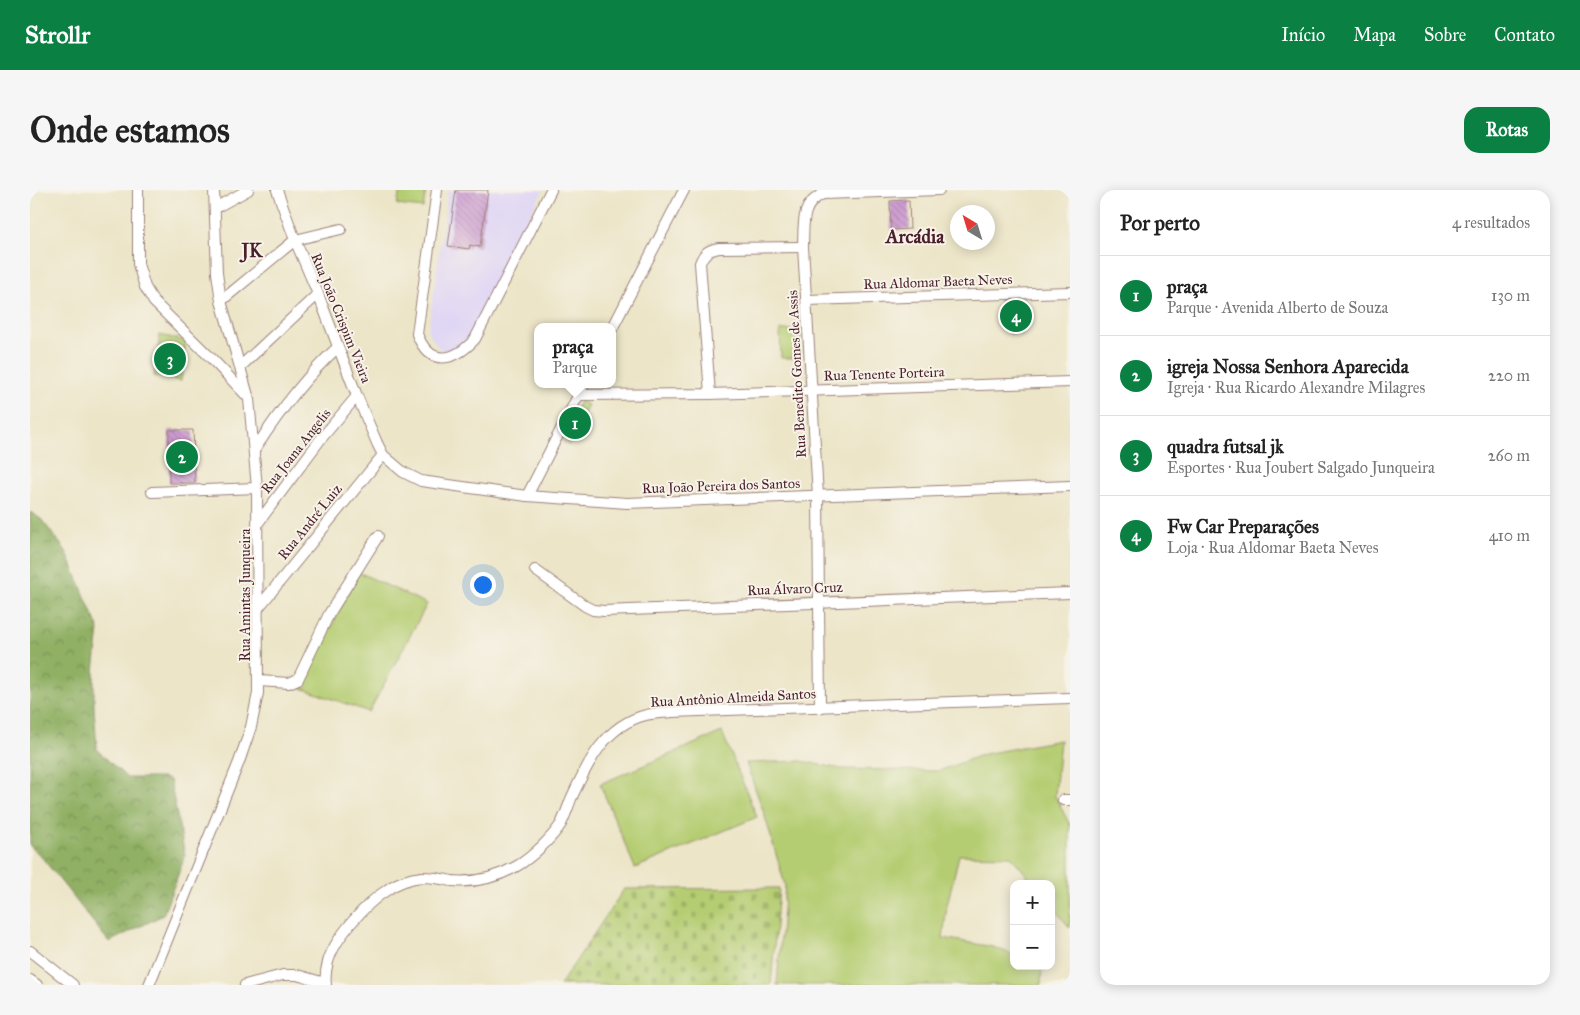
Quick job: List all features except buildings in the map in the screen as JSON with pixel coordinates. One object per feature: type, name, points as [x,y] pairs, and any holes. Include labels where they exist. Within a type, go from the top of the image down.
[{"type":"street","points":[[138,190],[138,264],[145,287],[154,302],[212,359],[249,399]]},
{"type":"street","name":"Rua Amintas Junqueira","points":[[150,985],[239,762],[256,711],[259,681],[258,523],[255,449],[249,399],[221,301],[217,273],[214,190]]},
{"type":"street","points":[[215,208],[248,190]]},
{"type":"street","name":"Rua João Crispim Vieira","points":[[277,190],[357,396],[383,454]]},
{"type":"street","points":[[437,190],[417,334],[427,352],[438,357],[453,357],[466,349],[475,339],[551,190]]},
{"type":"street","points":[[615,323],[684,190]]},
{"type":"street","name":"Rua Benedito Gomes de Assis","points":[[820,708],[818,496],[803,247],[804,215],[808,205],[814,198],[823,194],[939,190]]},
{"type":"street","points":[[221,301],[295,240],[341,229]]},
{"type":"street","points":[[710,394],[700,263],[704,254],[719,248],[803,247]]},
{"type":"street","name":"Rua Aldomar Baeta Neves","points":[[807,300],[1070,292]]},
{"type":"street","points":[[240,366],[318,294]]},
{"type":"street","points":[[255,449],[293,394],[338,347]]},
{"type":"street","name":"Rua Tenente Porteira","points":[[579,395],[710,394],[1070,382]]},
{"type":"street","points":[[527,496],[582,388]]},
{"type":"street","name":"Rua Joana Angelis","points":[[258,523],[320,440],[357,396]]},
{"type":"street","name":"Rua João Pereira dos Santos","points":[[383,454],[402,472],[421,481],[527,496],[627,503],[1070,486]]},
{"type":"street","name":"Rua André Luiz","points":[[259,607],[383,454]]},
{"type":"street","points":[[152,492],[257,488]]},
{"type":"street","points":[[259,681],[288,683],[298,679],[329,614],[378,536]]},
{"type":"street","name":"Rua Álvaro Cruz","points":[[535,570],[585,606],[604,612],[1070,593]]},
{"type":"street","name":"Rua Antônio Almeida Santos","points":[[325,984],[327,963],[334,947],[347,929],[387,889],[405,881],[423,877],[462,882],[481,881],[519,865],[547,841],[560,824],[584,769],[595,751],[611,734],[628,722],[646,715],[672,712],[1070,698]]},
{"type":"street","points":[[30,951],[73,985]]},
{"type":"street","points":[[245,985],[283,975],[297,975],[325,984]]},
{"type":"street","points":[[30,980],[37,985]]},
{"type":"shaded area","points":[[448,190],[543,190],[465,343],[456,350],[444,351],[437,346],[428,332]]},
{"type":"green space","points":[[400,190],[426,190],[423,208],[397,205]]},
{"type":"green space","points":[[780,330],[800,330],[800,358],[781,358]]},
{"type":"green space","points":[[160,335],[186,341],[181,381],[154,376]]},
{"type":"green space","points":[[580,401],[588,405],[569,445],[562,441]]},
{"type":"green space","points":[[30,512],[41,519],[66,551],[99,630],[94,671],[97,750],[127,778],[164,778],[170,780],[185,856],[163,915],[109,942],[40,855],[30,846]]},
{"type":"green space","points":[[356,571],[427,604],[369,712],[301,688],[350,589]]},
{"type":"green space","points":[[722,732],[757,817],[635,868],[600,784]]},
{"type":"green space","points":[[1060,740],[1055,796],[1070,825],[1070,928],[1055,910],[1055,880],[1031,880],[1011,856],[959,855],[947,905],[943,938],[993,947],[1010,953],[1010,970],[1042,970],[1041,985],[777,985],[785,885],[764,813],[746,763],[801,761],[841,769],[939,771],[984,754]]},
{"type":"green space","points":[[779,888],[771,985],[560,985],[624,889]]},
{"type":"place","name":"Fw Car Preparações","points":[[1016,316]]},
{"type":"place","name":"quadra futsal jk","points":[[170,359]]},
{"type":"place","name":"praça","points":[[575,423]]},
{"type":"place","name":"igreja Nossa Senhora Aparecida","points":[[182,457]]},
{"type":"district","name":"Arcádia","points":[[915,236]]},
{"type":"district","name":"JK","points":[[252,250]]}]
